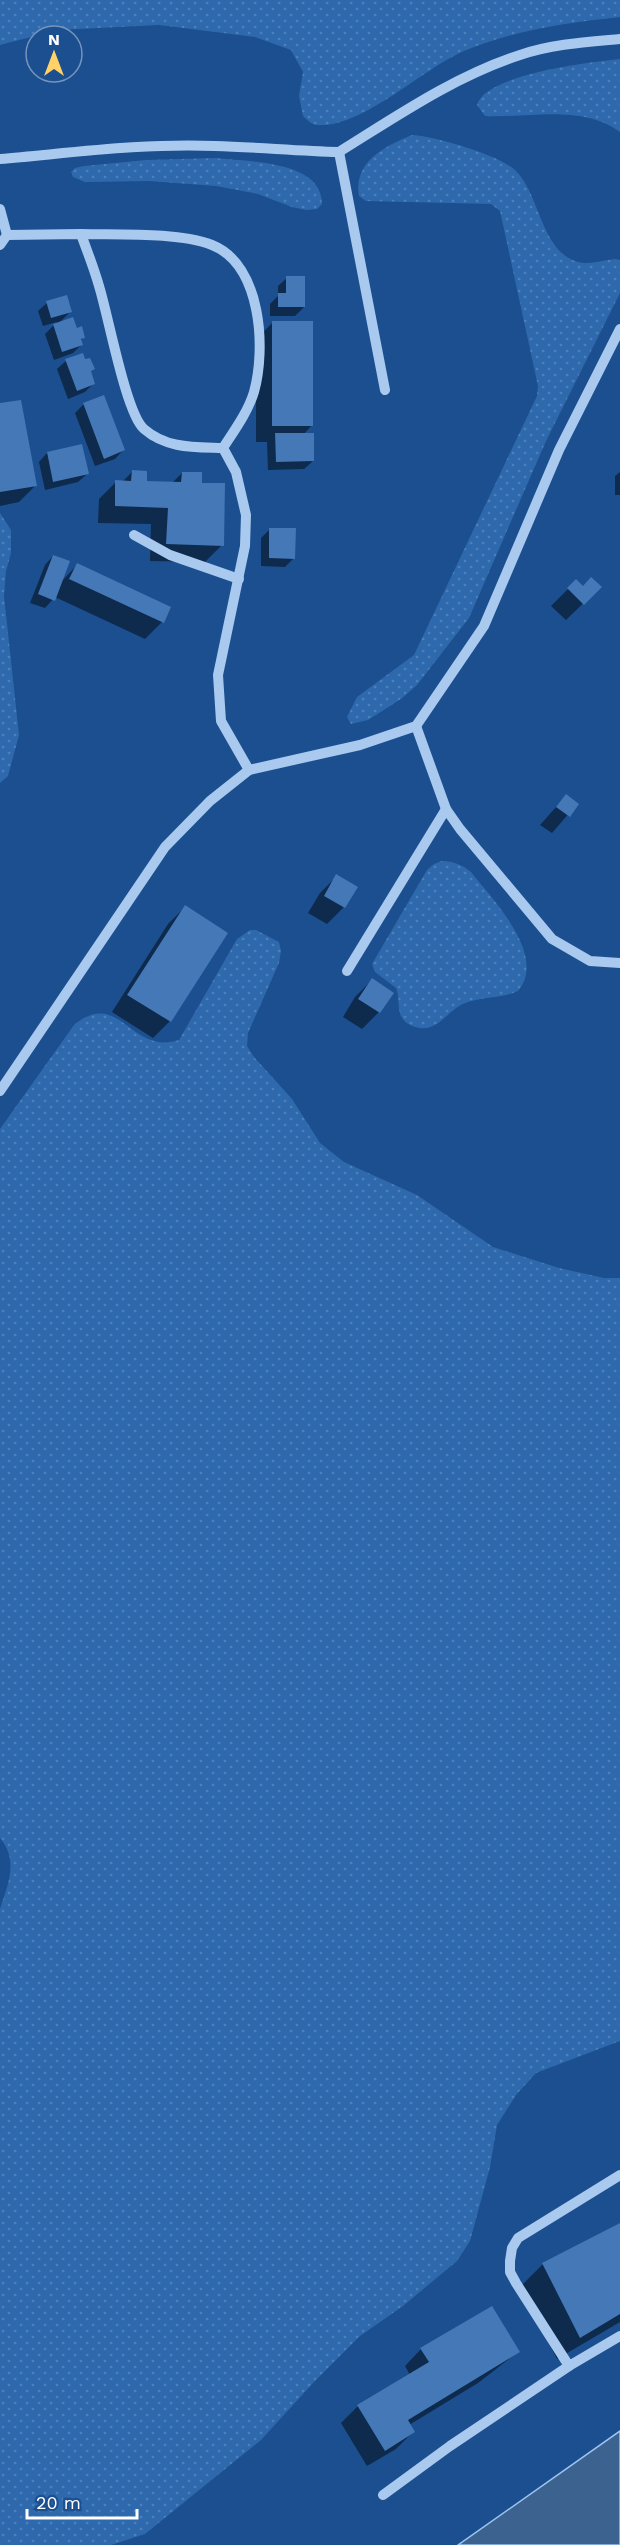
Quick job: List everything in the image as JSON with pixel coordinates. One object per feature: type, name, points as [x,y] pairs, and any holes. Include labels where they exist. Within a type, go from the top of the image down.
[{"type":"lane","points":[[0,159],[145,147],[215,146],[339,152],[408,109],[480,71],[522,54],[572,43],[620,39]]},
{"type":"lane","points":[[339,152],[385,390]]},
{"type":"lane","points":[[0,209],[7,235]]},
{"type":"lane","points":[[7,235],[81,234],[187,238],[214,246],[234,261],[251,290],[260,325],[260,359],[254,393],[240,422],[223,448]]},
{"type":"lane","points":[[81,234],[99,285],[132,409],[142,428],[161,441],[180,447],[223,448]]},
{"type":"lane","points":[[0,245],[7,235]]},
{"type":"lane","points":[[0,1091],[165,847],[210,801],[249,770],[360,745],[416,726],[484,626],[559,450],[620,329]]},
{"type":"lane","points":[[223,448],[237,472],[246,515],[245,546],[218,675],[221,721],[249,770]]},
{"type":"lane","points":[[134,535],[170,555],[239,579]]},
{"type":"lane","points":[[416,726],[446,809],[460,830],[552,939],[590,961],[620,963]]},
{"type":"lane","points":[[347,970],[446,809]]},
{"type":"lane","points":[[569,2366],[510,2272],[512,2248],[524,2232],[620,2175]]},
{"type":"lane","points":[[383,2495],[450,2446],[569,2366],[620,2336]]},
{"type":"shaded area","points":[[0,0],[620,0],[620,17],[540,28],[483,44],[447,59],[372,108],[335,123],[318,125],[303,116],[299,96],[303,72],[291,50],[255,37],[159,25],[84,29],[84,24],[24,24],[24,39],[0,45]]},
{"type":"shaded area","points":[[620,59],[620,132],[605,123],[572,115],[485,116],[477,105],[484,94],[518,78],[564,67]]},
{"type":"shaded area","points":[[412,135],[466,147],[495,158],[515,170],[524,181],[548,235],[565,256],[582,263],[620,260],[620,293],[546,441],[469,618],[417,685],[401,699],[368,720],[351,724],[347,717],[357,697],[414,655],[537,396],[538,386],[500,211],[491,204],[366,201],[359,196],[358,184],[366,165],[391,144]]},
{"type":"shaded area","points":[[216,158],[264,163],[297,171],[310,179],[319,190],[322,204],[317,209],[306,210],[258,194],[216,186],[149,181],[85,182],[73,177],[71,172],[75,168],[84,166],[146,160]]},
{"type":"shaded area","points":[[0,513],[11,530],[11,553],[6,571],[4,596],[19,735],[8,776],[0,783]]},
{"type":"shaded area","points":[[442,861],[458,864],[471,872],[503,912],[522,945],[526,961],[525,977],[518,991],[463,1004],[436,1025],[423,1028],[413,1026],[404,1020],[400,1013],[396,988],[375,972],[372,964],[427,870]]},
{"type":"shaded area","points":[[250,930],[256,930],[279,942],[281,951],[279,963],[248,1033],[247,1046],[292,1099],[320,1143],[344,1162],[417,1195],[493,1247],[559,1268],[604,1278],[620,1278],[620,2041],[536,2073],[516,2095],[497,2125],[490,2167],[470,2241],[457,2261],[403,2306],[360,2336],[261,2440],[145,2534],[111,2545],[0,2545],[0,1909],[9,1882],[10,1864],[6,1847],[0,1838],[0,1129],[74,1025],[90,1015],[103,1014],[115,1017],[148,1039],[162,1042],[179,1040],[237,939]]},
{"type":"shaded area","points":[[620,2431],[620,2545],[458,2545]]},
{"type":"building","points":[[286,276],[305,276],[305,307],[278,307],[278,293],[286,293]]},
{"type":"building","points":[[67,295],[72,312],[51,318],[46,301]]},
{"type":"building","points":[[73,317],[77,328],[82,326],[85,338],[81,339],[83,345],[62,352],[53,324]]},
{"type":"building","points":[[272,321],[313,321],[313,426],[272,426]]},
{"type":"building","points":[[83,353],[85,359],[90,358],[95,369],[91,371],[95,384],[77,391],[65,359]]},
{"type":"building","points":[[104,395],[125,450],[104,459],[83,403]]},
{"type":"building","points":[[21,400],[37,486],[0,492],[0,403]]},
{"type":"building","points":[[275,433],[314,433],[314,461],[276,462]]},
{"type":"building","points":[[82,444],[89,474],[53,482],[47,452]]},
{"type":"building","points":[[132,470],[147,471],[147,481],[181,482],[182,472],[202,472],[202,483],[225,483],[224,546],[166,544],[168,508],[115,506],[115,480],[131,481]]},
{"type":"building","points":[[269,528],[296,528],[295,559],[269,558]]},
{"type":"building","points":[[53,555],[70,561],[55,601],[38,594]]},
{"type":"building","points":[[77,563],[171,607],[164,623],[69,579]]},
{"type":"building","points":[[591,577],[602,587],[584,605],[567,588],[576,579],[583,586]]},
{"type":"building","points":[[566,794],[579,804],[570,817],[556,807]]},
{"type":"building","points":[[336,874],[358,887],[345,908],[324,896]]},
{"type":"building","points":[[185,905],[228,933],[171,1022],[127,995]]},
{"type":"building","points":[[372,978],[394,993],[380,1013],[358,999]]},
{"type":"building","points":[[620,2223],[620,2314],[580,2338],[542,2263]]},
{"type":"building","points":[[492,2306],[520,2352],[408,2420],[415,2432],[385,2451],[357,2405],[429,2362],[420,2348]]}]
